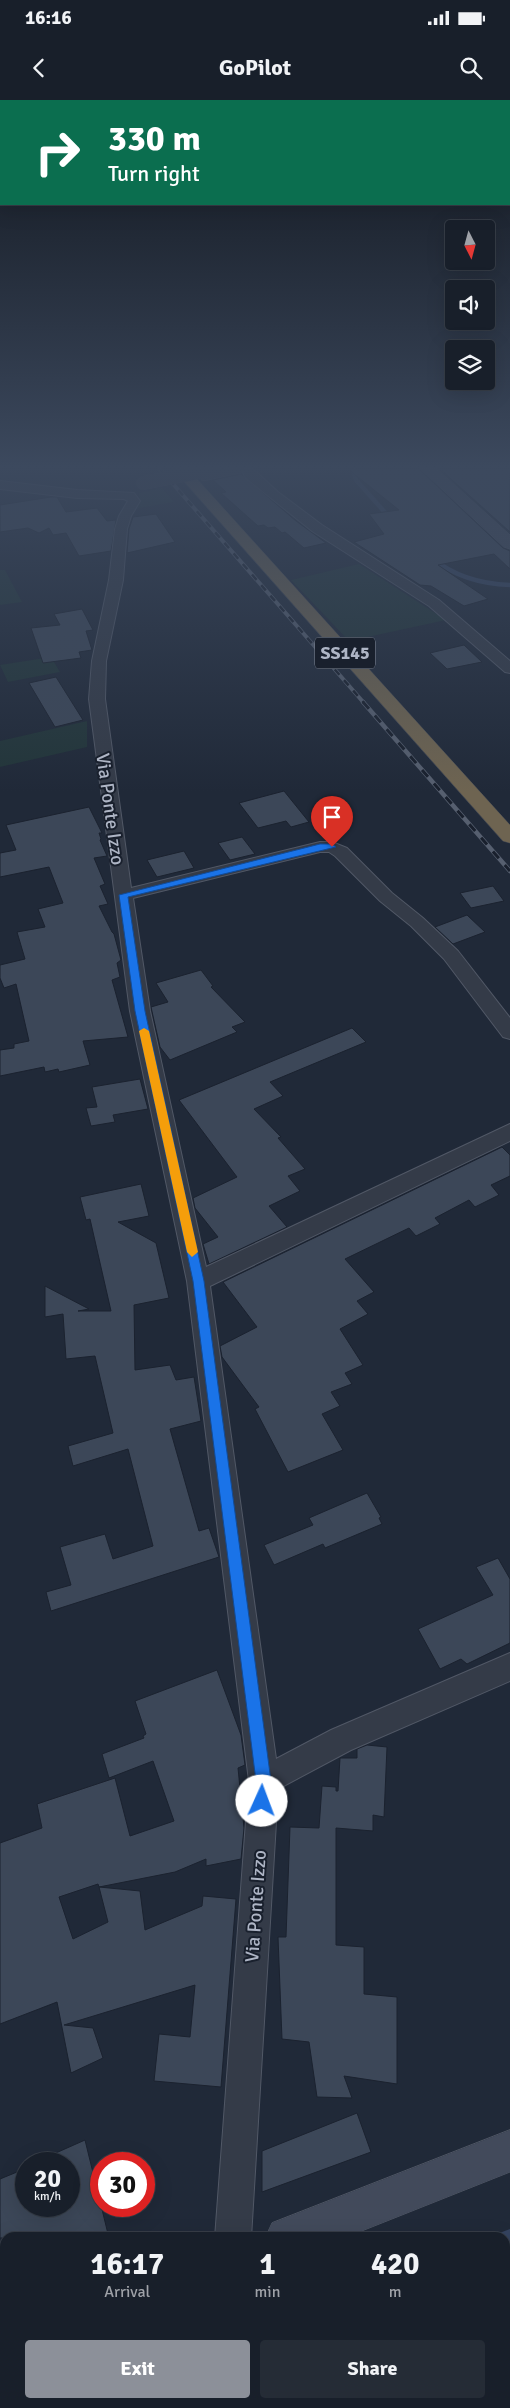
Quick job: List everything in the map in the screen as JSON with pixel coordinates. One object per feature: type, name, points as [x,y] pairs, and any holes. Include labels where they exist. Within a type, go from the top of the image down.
[{"type":"highway","name":"SS145","points":[[277,577],[510,837]]},
{"type":"main road","points":[[302,2232],[510,2151]]},
{"type":"street","name":"Via Ponte Izzo","points":[[116,577],[99,661],[97,699],[108,796],[140,1011],[198,1281],[264,1781],[233,2232]]},
{"type":"street","points":[[393,577],[434,603],[510,669]]},
{"type":"street","points":[[123,895],[320,847],[332,847],[341,852],[386,897],[417,922],[451,955],[510,1032]]},
{"type":"street","points":[[198,1281],[510,1132]]},
{"type":"street","points":[[264,1781],[342,1740],[510,1667]]},
{"type":"green space","points":[[0,577],[9,577],[22,602],[0,605]]},
{"type":"green space","points":[[305,577],[379,577],[446,620],[349,641],[291,580]]},
{"type":"green space","points":[[51,657],[60,672],[8,682],[0,665]]},
{"type":"green space","points":[[87,721],[87,747],[0,767],[0,741]]},
{"type":"building","points":[[407,577],[455,577],[488,599],[464,606],[431,586],[420,585]]},
{"type":"building","points":[[82,609],[93,630],[86,631],[92,650],[79,652],[81,658],[43,663],[31,628],[60,625],[54,614]]},
{"type":"building","points":[[464,645],[482,662],[447,669],[430,653]]},
{"type":"building","points":[[56,677],[83,720],[55,727],[29,683]]},
{"type":"building","points":[[284,791],[309,822],[291,827],[286,821],[258,828],[239,803]]},
{"type":"building","points":[[89,807],[102,833],[99,833],[100,840],[107,856],[94,858],[105,884],[100,886],[108,904],[99,906],[114,934],[121,960],[117,963],[120,977],[112,980],[128,1037],[83,1041],[90,1065],[59,1072],[58,1069],[45,1072],[44,1067],[0,1076],[0,1050],[14,1048],[14,1044],[29,1041],[16,984],[4,988],[0,978],[0,965],[25,959],[17,932],[45,927],[38,909],[63,903],[49,867],[0,877],[0,853],[16,850],[6,825]]},
{"type":"building","points":[[242,837],[255,854],[230,860],[218,843]]},
{"type":"building","points":[[184,851],[194,868],[157,877],[147,860]]},
{"type":"building","points":[[493,886],[504,901],[471,908],[460,893]]},
{"type":"building","points":[[467,915],[485,932],[453,944],[435,927]]},
{"type":"building","points":[[201,970],[213,986],[211,987],[245,1022],[232,1027],[237,1032],[170,1060],[160,1047],[151,1007],[168,1002],[156,983]]},
{"type":"building","points":[[352,1028],[366,1042],[270,1082],[283,1096],[254,1109],[281,1137],[278,1138],[305,1169],[288,1176],[300,1191],[269,1206],[287,1227],[209,1264],[203,1244],[218,1237],[195,1208],[193,1198],[237,1177],[179,1100]]},
{"type":"building","points":[[140,1079],[148,1109],[113,1115],[115,1122],[91,1126],[86,1108],[97,1107],[92,1087]]},
{"type":"building","points":[[502,1147],[510,1155],[510,1176],[491,1185],[499,1195],[475,1207],[469,1200],[435,1218],[440,1224],[416,1236],[409,1228],[345,1259],[374,1292],[357,1301],[368,1314],[340,1329],[363,1365],[345,1373],[352,1384],[331,1392],[340,1406],[322,1414],[343,1450],[288,1472],[255,1409],[259,1407],[222,1357],[220,1346],[257,1327],[223,1282]]},
{"type":"building","points":[[141,1184],[149,1216],[118,1222],[156,1243],[169,1298],[134,1305],[135,1370],[170,1365],[176,1380],[194,1377],[201,1421],[170,1429],[199,1531],[209,1528],[219,1557],[51,1611],[46,1592],[71,1585],[60,1547],[105,1534],[113,1559],[153,1546],[128,1449],[73,1466],[68,1446],[113,1433],[95,1356],[66,1359],[63,1314],[45,1317],[45,1286],[89,1309],[78,1311],[111,1311],[90,1219],[86,1220],[80,1197]]},
{"type":"building","points":[[367,1493],[381,1517],[379,1518],[382,1524],[325,1548],[323,1544],[274,1565],[264,1545],[313,1525],[309,1518]]},
{"type":"building","points":[[498,1558],[510,1579],[510,1643],[467,1664],[461,1659],[440,1669],[418,1629],[493,1595],[476,1567]]},
{"type":"building","points":[[217,1670],[241,1735],[245,1765],[238,1768],[244,1828],[241,1859],[206,1866],[206,1859],[175,1872],[99,1887],[140,1891],[145,1930],[202,1906],[203,1896],[236,1899],[221,2087],[154,2081],[159,2034],[190,2037],[195,1985],[64,2025],[93,2028],[103,2058],[71,2073],[57,2002],[0,2024],[0,1843],[42,1828],[37,1804],[115,1778],[130,1836],[174,1821],[153,1761],[109,1778],[102,1754],[144,1738],[143,1736],[146,1734],[135,1701]],"holes":[[[98,1884],[108,1922],[73,1939],[59,1897]]]},
{"type":"building","points":[[367,1745],[387,1747],[384,1817],[373,1815],[373,1831],[336,1828],[336,1945],[364,1947],[364,1994],[397,1997],[397,2084],[344,2076],[352,2098],[317,2097],[309,2042],[282,2039],[278,1937],[286,1937],[290,1827],[319,1828],[322,1786],[336,1787],[336,1791],[338,1791],[340,1758],[357,1758],[357,1749]]},
{"type":"building","points":[[357,2113],[371,2152],[262,2192],[262,2151]]},
{"type":"building","points":[[85,2140],[90,2160],[90,2217],[104,2217],[108,2232],[0,2232],[0,2179],[15,2173],[15,2217],[80,2217],[80,2152],[58,2152]]},
{"type":"waterway","points":[[465,577],[489,583],[510,585]]},
{"type":"railway","points":[[254,577],[364,703]]},
{"type":"railway","points":[[363,702],[510,871]]},
{"type":"slow traffic","points":[[144,1031],[192,1252]]},
{"type":"route","points":[[262,1801],[264,1781],[198,1281],[140,1011],[123,895],[320,847],[332,847]]}]
